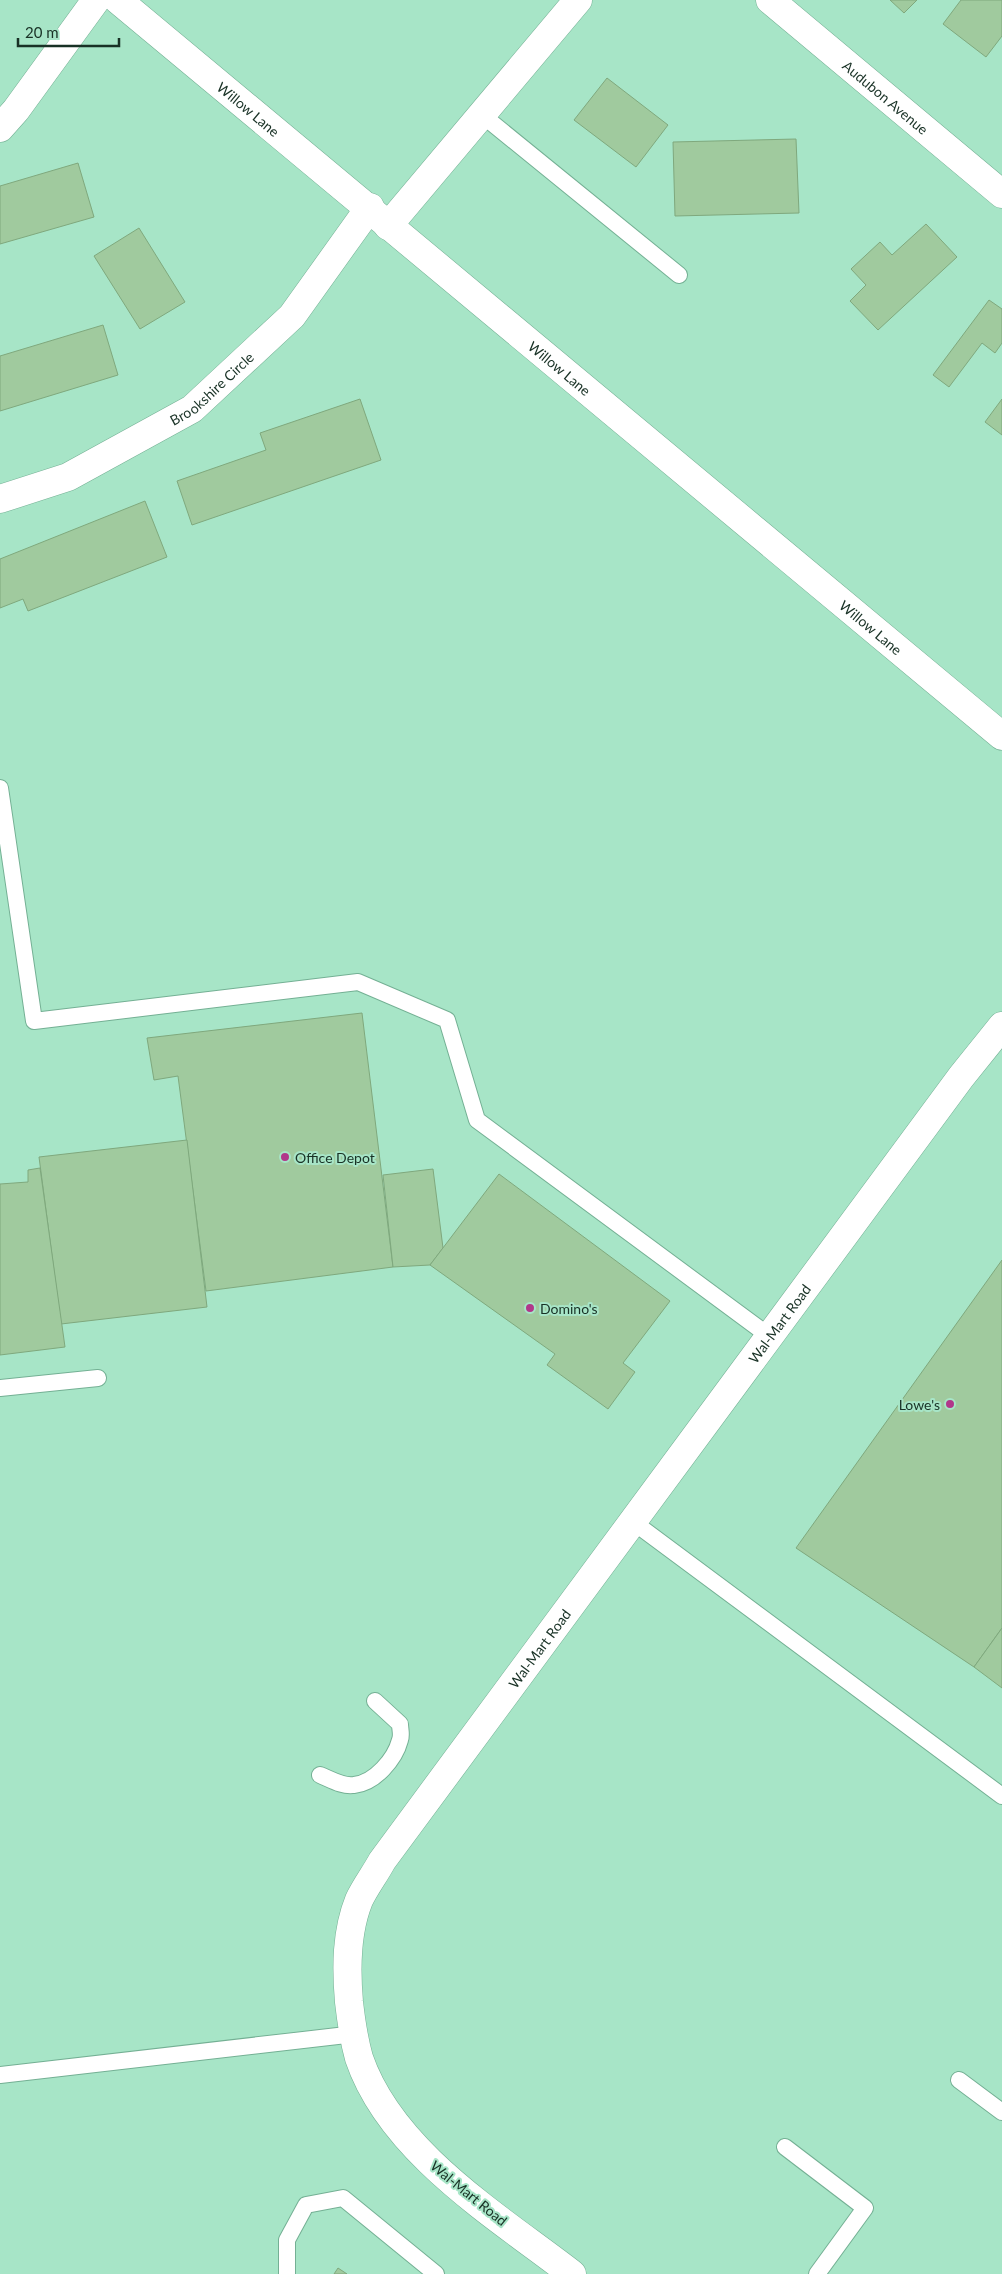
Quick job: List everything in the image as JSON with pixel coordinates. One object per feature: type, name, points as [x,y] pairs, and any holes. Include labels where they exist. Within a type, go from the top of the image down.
[{"type":"street","points":[[0,128],[16,110],[96,0]]},
{"type":"street","name":"Willow Lane","points":[[118,0],[1002,736]]},
{"type":"street","name":"Brookshire Circle","points":[[0,499],[68,477],[192,409],[292,316],[379,217],[481,114],[578,0]]},
{"type":"street","name":"Audubon Avenue","points":[[770,0],[1002,194]]},
{"type":"street","name":"Wal-Mart Road","points":[[572,2274],[442,2175],[413,2144],[377,2096],[359,2057],[354,2034],[346,1970],[351,1931],[359,1900],[382,1861],[632,1521],[960,1078],[1002,1026]]},
{"type":"lane","points":[[481,114],[678,275]]},
{"type":"lane","points":[[0,788],[34,1021],[358,982],[429,1012],[447,1020],[477,1120],[769,1336]]},
{"type":"lane","points":[[0,1388],[98,1378]]},
{"type":"lane","points":[[632,1521],[1002,1796]]},
{"type":"lane","points":[[320,1775],[338,1783],[353,1786],[365,1782],[377,1774],[393,1756],[401,1738],[400,1724],[375,1701]]},
{"type":"lane","points":[[0,2075],[354,2034]]},
{"type":"lane","points":[[959,2080],[1002,2112]]},
{"type":"lane","points":[[785,2147],[865,2208],[818,2274]]},
{"type":"lane","points":[[287,2274],[287,2240],[306,2205],[343,2198],[436,2274]]},
{"type":"building","points":[[890,0],[917,0],[904,13]]},
{"type":"building","points":[[961,0],[1002,0],[1002,36],[986,57],[943,24]]},
{"type":"building","points":[[607,78],[668,125],[636,167],[574,120]]},
{"type":"building","points":[[796,139],[799,213],[675,216],[673,142]]},
{"type":"building","points":[[78,163],[94,217],[0,244],[0,186]]},
{"type":"building","points":[[926,224],[957,257],[878,330],[850,301],[866,285],[851,269],[880,242],[892,255]]},
{"type":"building","points":[[139,228],[185,302],[140,329],[94,256]]},
{"type":"building","points":[[989,300],[1002,309],[1002,343],[995,353],[982,343],[949,387],[933,375]]},
{"type":"building","points":[[103,325],[118,375],[0,411],[0,356]]},
{"type":"building","points":[[360,399],[381,460],[192,525],[177,481],[266,450],[260,433]]},
{"type":"building","points":[[1002,399],[1002,435],[985,422]]},
{"type":"building","points":[[145,501],[167,557],[28,611],[23,599],[0,608],[0,559]]},
{"type":"building","name":"Office Depot","points":[[362,1013],[393,1267],[206,1291],[178,1076],[154,1080],[147,1038]]},
{"type":"building","points":[[187,1140],[207,1307],[61,1324],[39,1157]]},
{"type":"building","points":[[40,1168],[65,1347],[0,1355],[0,1184],[28,1182],[28,1170]]},
{"type":"building","points":[[433,1169],[443,1248],[430,1265],[393,1267],[383,1175]]},
{"type":"building","points":[[499,1174],[670,1301],[623,1363],[635,1372],[608,1409],[547,1365],[555,1354],[430,1265]]},
{"type":"building","name":"Lowe's","points":[[1002,1260],[1002,1628],[974,1667],[796,1548]]},
{"type":"building","points":[[1002,1628],[1002,1688],[974,1667]]},
{"type":"building","points":[[338,2268],[347,2274],[334,2274]]},
{"type":"place","name":"Office Depot","points":[[285,1157]]},
{"type":"place","name":"Domino's","points":[[530,1308]]},
{"type":"place","name":"Lowe's","points":[[950,1404]]}]
